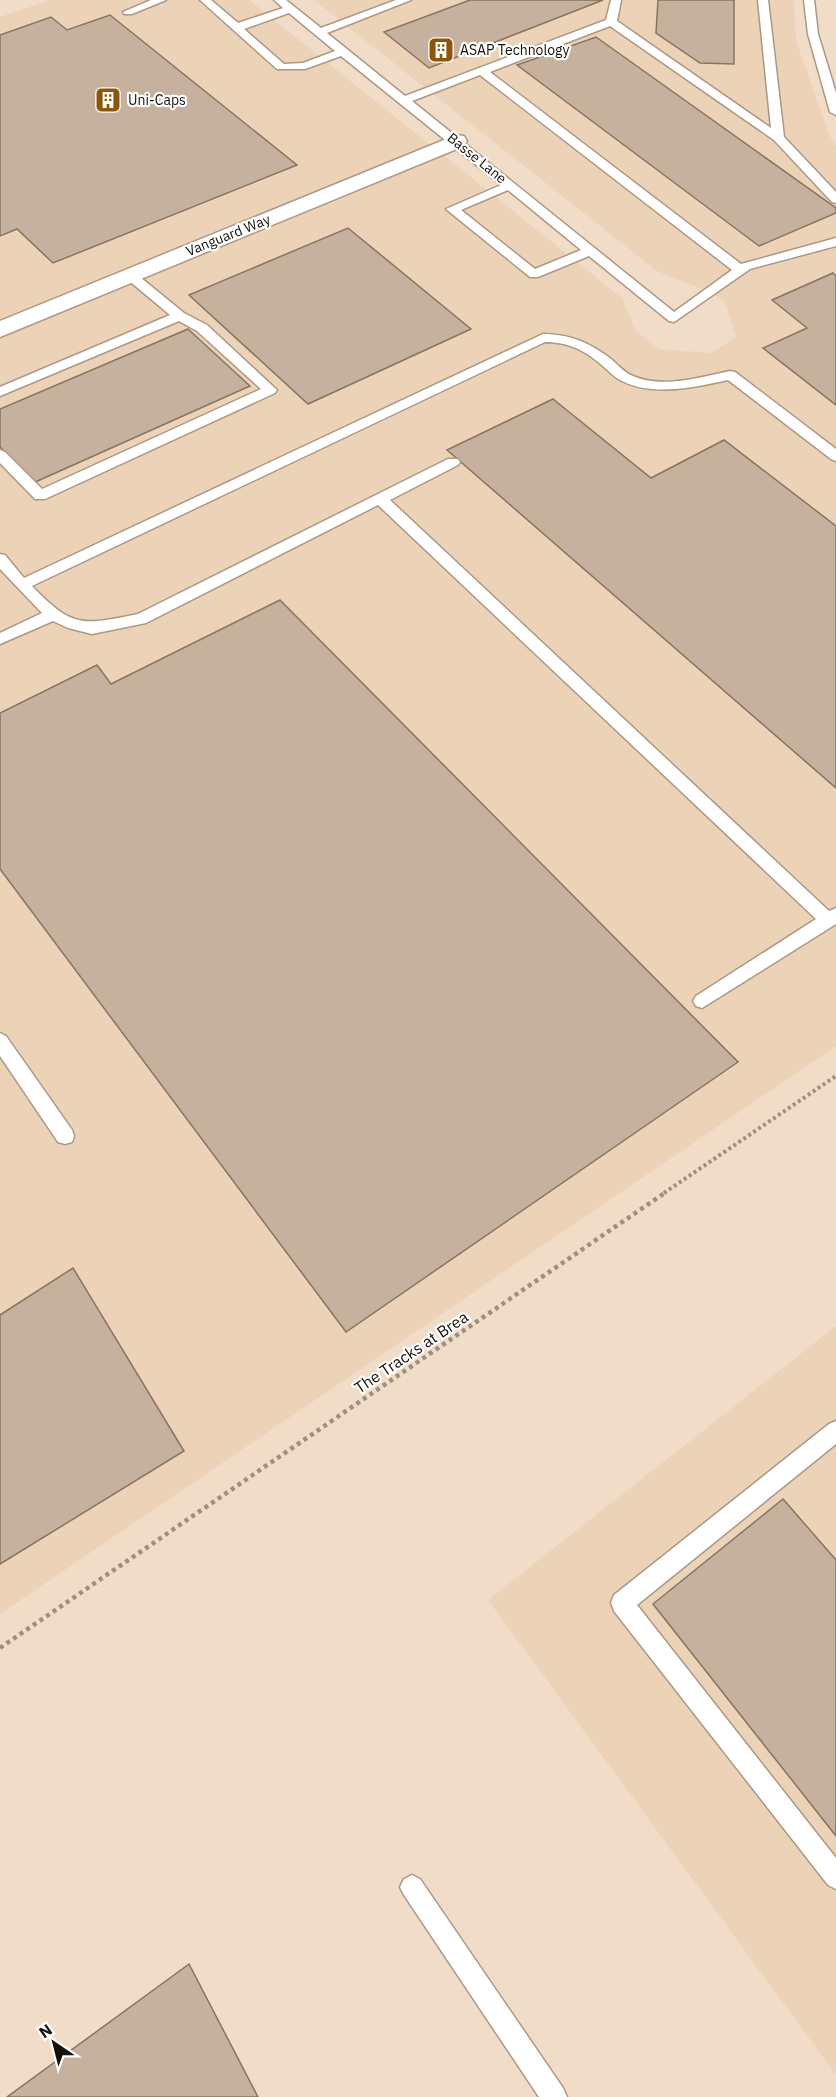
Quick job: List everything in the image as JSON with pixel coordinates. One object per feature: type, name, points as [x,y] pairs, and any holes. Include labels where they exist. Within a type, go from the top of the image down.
[{"type":"street","name":"Vanguard Way","points":[[0,330],[456,141]]},
{"type":"lane","points":[[128,12],[161,0]]},
{"type":"lane","points":[[205,0],[281,67],[305,66],[344,51]]},
{"type":"lane","name":"Basse Lane","points":[[279,0],[674,318],[739,270]]},
{"type":"lane","points":[[611,22],[616,0]]},
{"type":"lane","points":[[763,0],[778,138]]},
{"type":"lane","points":[[809,0],[813,34],[836,112]]},
{"type":"lane","points":[[320,33],[398,1]]},
{"type":"lane","points":[[235,28],[291,9]]},
{"type":"lane","points":[[404,100],[611,22]]},
{"type":"lane","points":[[611,22],[778,138],[836,198]]},
{"type":"lane","points":[[482,70],[739,270],[836,242]]},
{"type":"lane","points":[[511,185],[452,209],[534,274],[591,250]]},
{"type":"lane","points":[[0,455],[40,496],[270,390],[202,328],[179,316],[131,276]]},
{"type":"lane","points":[[0,393],[179,316]]},
{"type":"lane","points":[[22,585],[543,338],[562,338],[580,343],[627,379],[643,383],[665,385],[696,383],[730,375],[836,456]]},
{"type":"lane","points":[[0,560],[22,585],[62,621],[88,628],[141,619],[453,462]]},
{"type":"lane","points":[[380,500],[832,918],[702,1001]]},
{"type":"lane","points":[[0,639],[54,614]]},
{"type":"lane","points":[[0,1041],[65,1136]]},
{"type":"lane","points":[[836,1431],[622,1603],[836,1877]]},
{"type":"lane","points":[[412,1887],[554,2097]]},
{"type":"path","name":"The Tracks at Brea","points":[[0,1648],[836,1076]]},
{"type":"shaded area","points":[[51,0],[249,0],[622,298],[636,331],[659,349],[711,353],[736,337],[726,304],[715,294],[657,271],[314,0],[794,0],[796,41],[829,134],[836,147],[836,1046],[0,1614],[0,17]]},
{"type":"shaded area","points":[[836,1326],[836,2075],[488,1600]]},
{"type":"building","name":"ASAP Technology","points":[[470,0],[603,0],[429,68],[384,32]]},
{"type":"building","points":[[658,0],[734,0],[734,64],[700,63],[656,33]]},
{"type":"building","name":"Uni-Caps","points":[[110,15],[297,165],[53,263],[17,229],[0,236],[0,35],[51,17],[67,30]]},
{"type":"building","points":[[596,37],[836,208],[836,213],[759,246],[517,65]]},
{"type":"building","points":[[348,228],[471,329],[308,404],[189,295]]},
{"type":"building","points":[[833,273],[836,276],[836,405],[763,348],[807,328],[772,300]]},
{"type":"building","points":[[188,329],[250,386],[33,483],[0,447],[0,409]]},
{"type":"building","points":[[553,399],[651,478],[724,440],[836,526],[836,788],[447,450]]},
{"type":"building","points":[[280,600],[738,1062],[346,1332],[0,869],[0,713],[97,665],[111,684]]},
{"type":"building","points":[[73,1268],[184,1451],[0,1564],[0,1315]]},
{"type":"building","points":[[783,1499],[836,1560],[836,1836],[653,1604]]},
{"type":"building","points":[[189,1964],[258,2097],[7,2097]]},
{"type":"place","name":"ASAP Technology","points":[[441,50]]},
{"type":"place","name":"Uni-Caps","points":[[108,100]]}]
